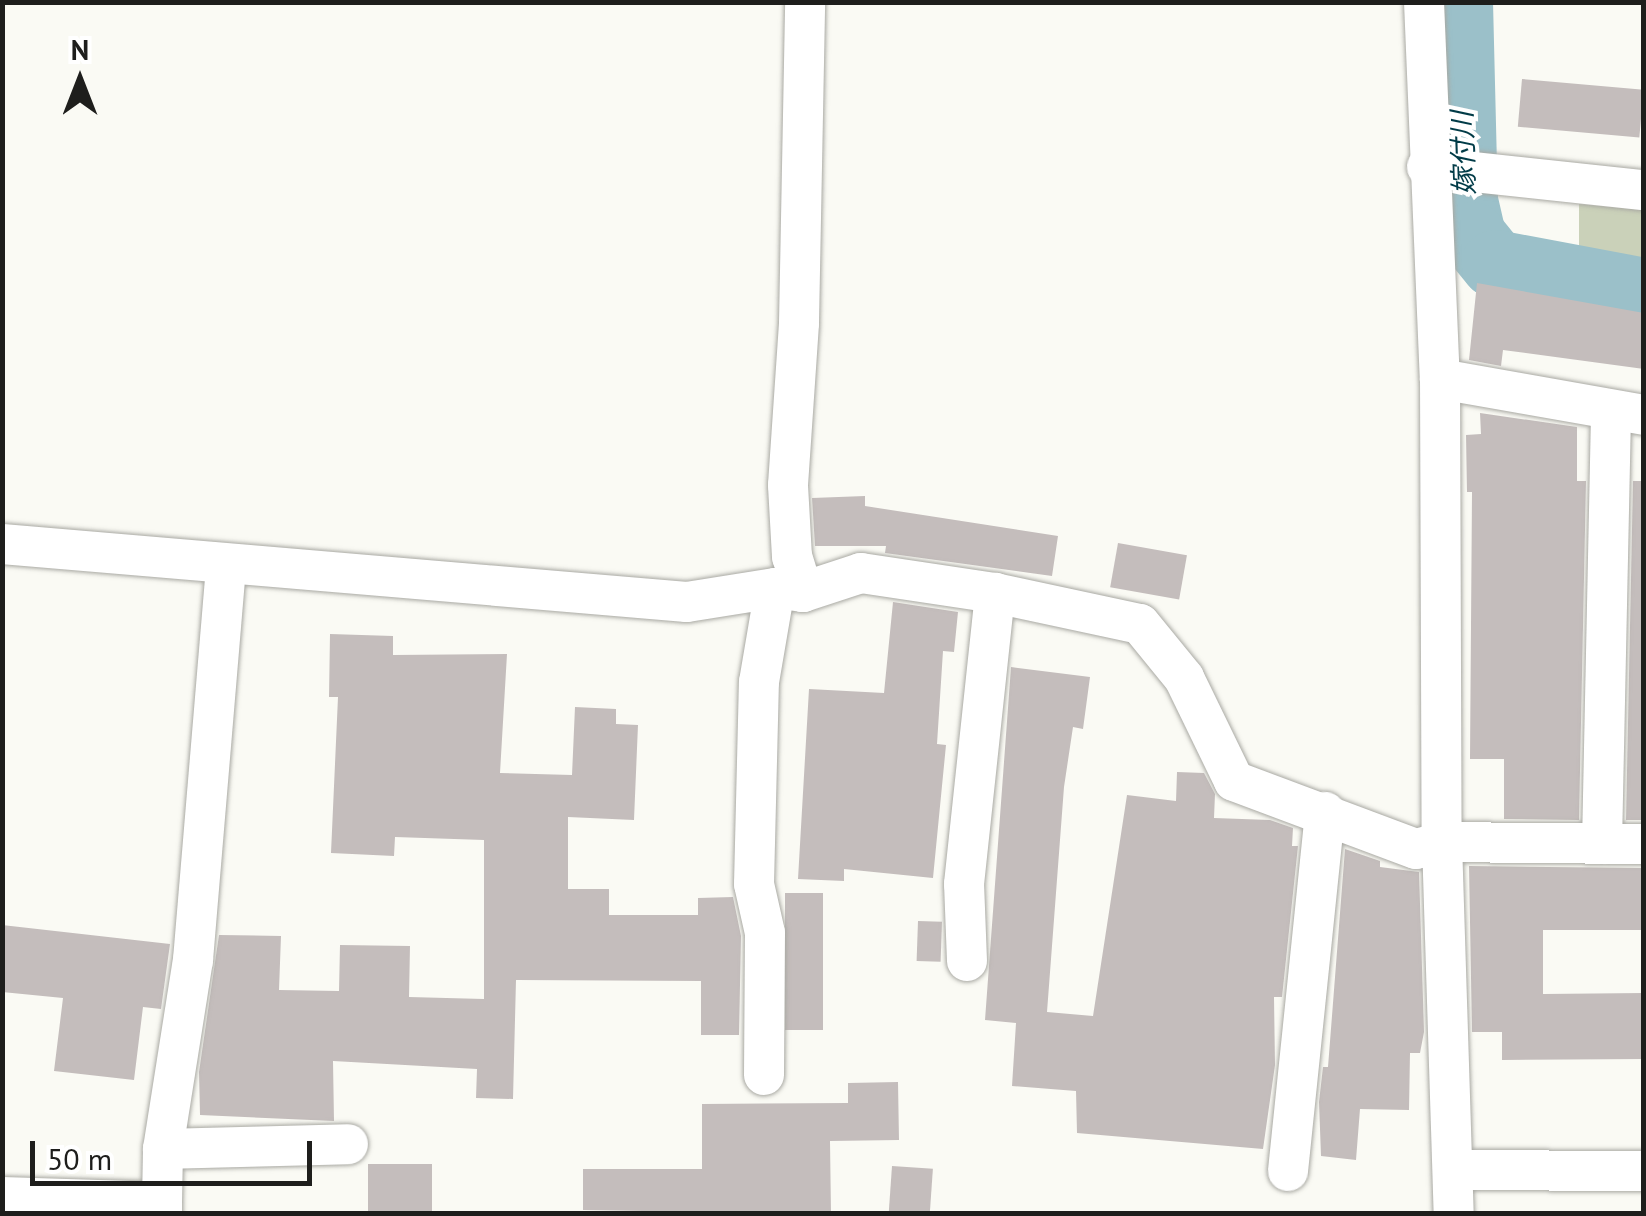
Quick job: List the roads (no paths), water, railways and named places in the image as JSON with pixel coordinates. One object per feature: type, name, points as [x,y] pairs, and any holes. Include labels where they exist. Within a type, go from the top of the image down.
[{"type":"street","points":[[764,1075],[765,933],[754,884],[760,682],[789,590],[792,557],[788,484],[798,323],[805,2]]},
{"type":"street","points":[[1424,2],[1440,380],[1442,842],[1454,1214]]},
{"type":"street","points":[[1428,167],[1644,190]]},
{"type":"street","points":[[1440,380],[1627,412],[1602,844]]},
{"type":"street","points":[[2,544],[687,602],[789,590],[860,573],[995,593],[1140,624],[1184,678],[1234,781],[1416,849],[1442,842],[1644,844]]},
{"type":"street","points":[[5,1203],[162,1208],[163,1148],[192,960],[226,564]]},
{"type":"street","points":[[967,962],[964,884],[995,593]]},
{"type":"street","points":[[1288,1171],[1325,812]]},
{"type":"street","points":[[163,1148],[348,1144]]},
{"type":"street","points":[[1453,1170],[1644,1171]]},
{"type":"waterway","name":"嫁付川","points":[[1459,2],[1464,201],[1472,236],[1495,264],[1644,292]]}]
